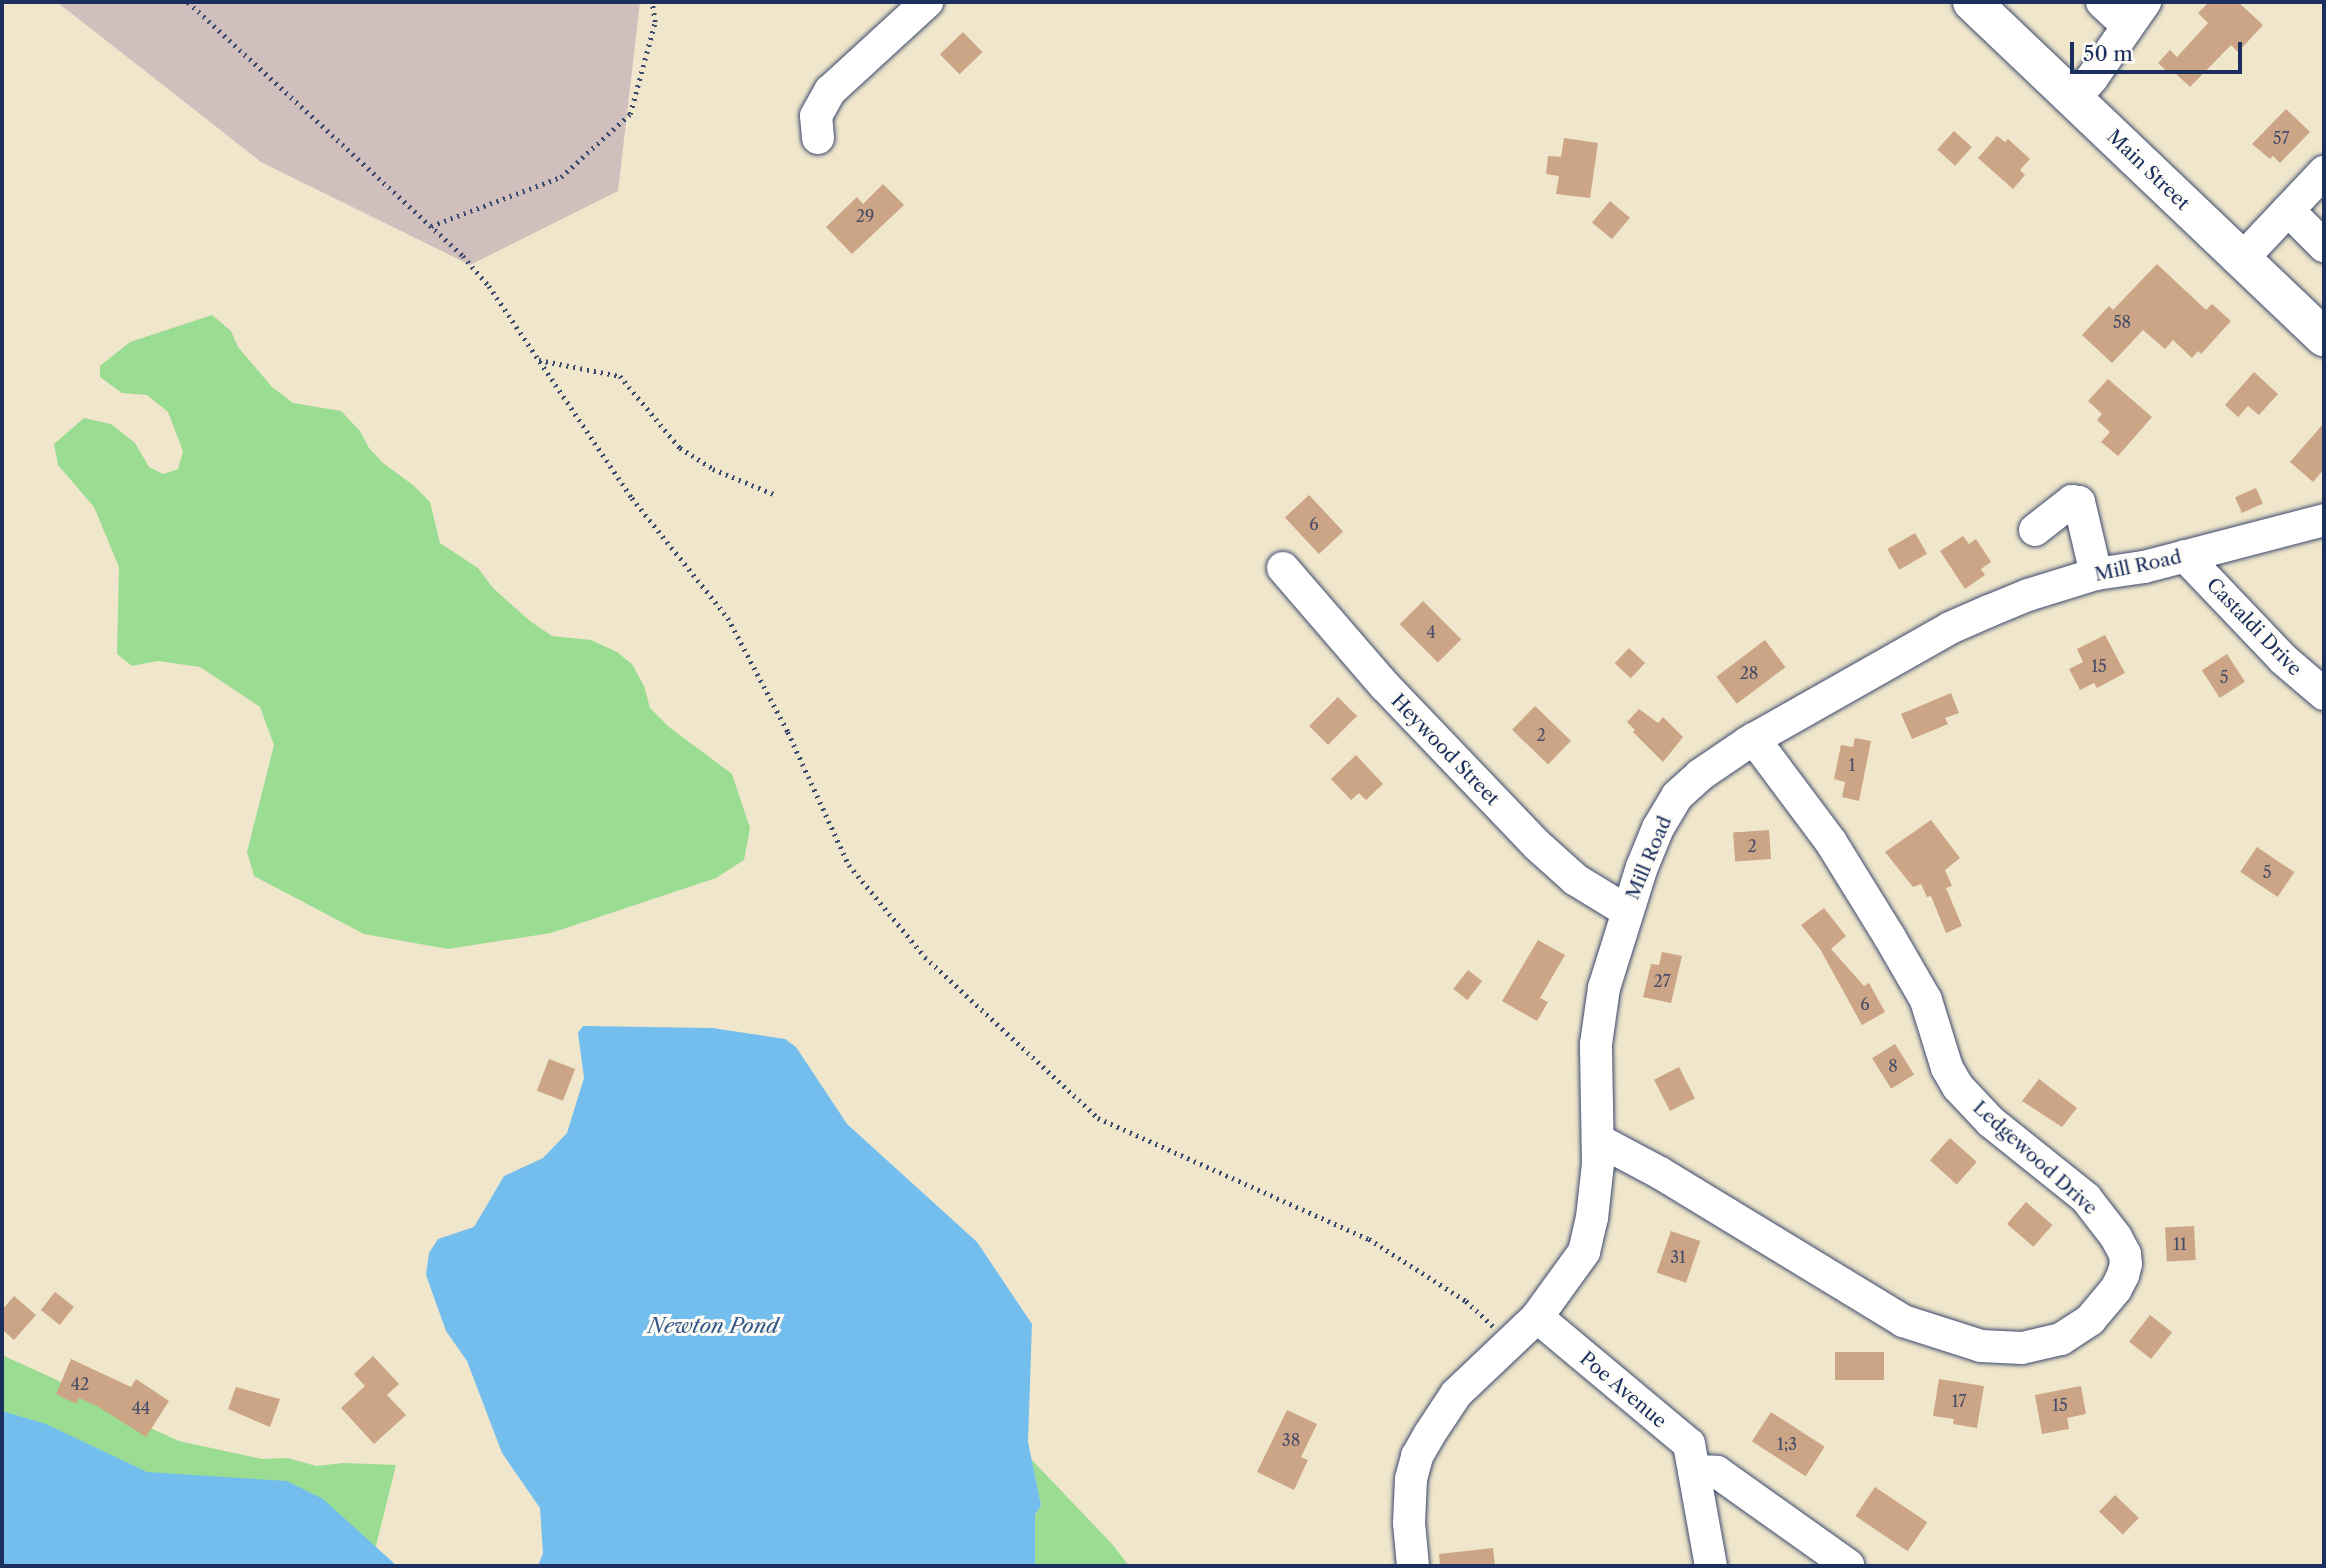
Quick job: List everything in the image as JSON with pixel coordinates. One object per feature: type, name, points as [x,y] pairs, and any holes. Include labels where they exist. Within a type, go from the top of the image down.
[{"type":"main road","name":"Main Street","points":[[1980,4],[2074,99],[2242,259],[2318,320]]},
{"type":"street","points":[[818,138],[816,116],[830,91],[927,2]]},
{"type":"street","points":[[2074,99],[2092,78],[2136,14],[2102,2]]},
{"type":"street","points":[[2242,259],[2324,172]]},
{"type":"street","points":[[2288,210],[2324,246]]},
{"type":"street","points":[[2035,530],[2072,501],[2079,502],[2096,574]]},
{"type":"street","name":"Mill Road","points":[[1413,1566],[1409,1523],[1411,1479],[1418,1456],[1441,1412],[1456,1394],[1537,1317],[1584,1252],[1592,1218],[1598,1140],[1596,1044],[1604,988],[1627,911],[1658,828],[1677,796],[1700,775],[1754,739],[1950,628],[2028,594],[2096,574],[2144,567],[2324,520]]},
{"type":"street","name":"Castaldi Drive","points":[[2185,556],[2283,659],[2324,694]]},
{"type":"street","name":"Heywood Street","points":[[1283,568],[1385,686],[1537,845],[1576,880],[1627,911]]},
{"type":"street","name":"Ledgewood Drive","points":[[1598,1140],[1672,1180],[1903,1321],[1981,1346],[2022,1348],[2067,1335],[2090,1320],[2116,1289],[2123,1275],[2125,1254],[2116,1237],[2086,1198],[1991,1122],[1958,1087],[1947,1068],[1926,1000],[1889,936],[1831,842],[1754,739]]},
{"type":"street","name":"Poe Avenue","points":[[1537,1317],[1689,1444],[1711,1566]]},
{"type":"street","points":[[1694,1471],[1717,1472],[1849,1565]]},
{"type":"path","points":[[188,2],[431,226],[489,286],[632,498],[728,618],[788,732],[849,865],[925,957],[1098,1118],[1369,1238],[1466,1301],[1512,1343]]},
{"type":"path","points":[[431,226],[561,177],[629,114],[655,22],[652,2]]},
{"type":"path","points":[[538,359],[620,376],[680,448],[713,469],[776,495]]},
{"type":"shaded area","points":[[57,2],[640,2],[618,191],[470,265],[261,162]]},
{"type":"green space","points":[[212,315],[231,331],[238,347],[272,387],[293,403],[341,411],[360,431],[369,448],[383,463],[413,485],[430,502],[440,543],[478,568],[493,588],[530,621],[552,636],[591,640],[617,652],[632,664],[644,686],[650,708],[669,727],[732,774],[750,828],[744,860],[716,878],[551,933],[448,949],[364,934],[254,876],[247,852],[274,745],[260,707],[200,667],[158,661],[132,666],[117,654],[119,567],[94,507],[58,465],[54,444],[84,418],[111,424],[135,443],[149,467],[163,474],[178,469],[183,451],[168,412],[147,395],[122,393],[100,377],[100,366],[130,342]]},
{"type":"green space","points":[[2,1355],[59,1381],[93,1402],[179,1441],[262,1459],[288,1458],[316,1466],[343,1463],[396,1465],[371,1566],[2,1566]]},
{"type":"green space","points":[[1031,1459],[1113,1545],[1129,1566],[1035,1566],[1035,1515],[1041,1505]]},
{"type":"water","name":"Newton Pond","points":[[583,1026],[712,1028],[785,1039],[796,1047],[847,1124],[977,1242],[1032,1324],[1028,1442],[1041,1505],[1035,1515],[1035,1566],[538,1566],[543,1553],[540,1508],[502,1453],[467,1361],[446,1331],[426,1275],[429,1253],[438,1239],[474,1227],[504,1176],[543,1158],[567,1133],[584,1078],[578,1033]]},
{"type":"water","points":[[2,1411],[46,1424],[147,1472],[287,1481],[323,1499],[397,1566],[2,1566]]},
{"type":"building","points":[[2209,2],[2238,2],[2263,25],[2238,52],[2231,45],[2190,87],[2173,71],[2170,74],[2158,63],[2170,50],[2177,57],[2208,23],[2198,13]]},
{"type":"building","points":[[963,32],[982,52],[959,74],[940,54]]},
{"type":"building","points":[[2286,109],[2310,132],[2280,163],[2273,156],[2270,159],[2252,144]]},
{"type":"building","points":[[1954,131],[1972,147],[1955,166],[1937,150]]},
{"type":"building","points":[[1997,136],[2005,142],[2008,139],[2030,159],[2020,170],[2025,175],[2013,189],[1978,158]]},
{"type":"building","points":[[1564,138],[1598,143],[1590,198],[1556,194],[1559,176],[1546,174],[1548,156],[1561,157]]},
{"type":"building","points":[[883,184],[904,205],[852,254],[826,227],[857,197],[863,204]]},
{"type":"building","points":[[1610,201],[1630,218],[1612,239],[1592,222]]},
{"type":"building","points":[[2157,264],[2206,310],[2212,304],[2231,321],[2201,354],[2198,351],[2192,358],[2173,340],[2165,349],[2143,330],[2112,363],[2082,335],[2109,306],[2113,310]]},
{"type":"building","points":[[2254,372],[2278,394],[2259,415],[2248,406],[2238,417],[2225,405]]},
{"type":"building","points":[[2108,379],[2152,417],[2118,456],[2101,442],[2110,432],[2097,420],[2102,414],[2088,401]]},
{"type":"building","points":[[2324,423],[2324,469],[2313,482],[2290,462]]},
{"type":"building","points":[[2256,488],[2263,504],[2242,513],[2235,497]]},
{"type":"building","points":[[1309,495],[1343,532],[1319,554],[1285,518]]},
{"type":"building","points":[[1915,533],[1927,554],[1899,570],[1887,549]]},
{"type":"building","points":[[1963,536],[1969,544],[1976,539],[1991,562],[1981,569],[1985,575],[1965,589],[1940,551]]},
{"type":"building","points":[[1423,601],[1461,639],[1438,663],[1400,624]]},
{"type":"building","points":[[2105,635],[2125,673],[2097,688],[2094,683],[2080,690],[2069,669],[2083,662],[2077,649]]},
{"type":"building","points":[[1765,640],[1785,667],[1737,704],[1716,677]]},
{"type":"building","points":[[1629,648],[1645,663],[1631,678],[1615,663]]},
{"type":"building","points":[[2227,654],[2245,682],[2220,698],[2202,670]]},
{"type":"building","points":[[1951,693],[1959,713],[1945,718],[1948,724],[1912,739],[1901,714]]},
{"type":"building","points":[[1338,697],[1357,716],[1328,745],[1309,726]]},
{"type":"building","points":[[1535,706],[1571,741],[1548,764],[1512,730]]},
{"type":"building","points":[[1639,709],[1658,723],[1663,717],[1683,737],[1663,762],[1633,732],[1635,730],[1627,722]]},
{"type":"building","points":[[1855,738],[1871,741],[1859,801],[1842,797],[1845,782],[1834,779],[1841,745],[1853,747]]},
{"type":"building","points":[[1356,755],[1383,784],[1366,800],[1359,793],[1351,800],[1331,779]]},
{"type":"building","points":[[1931,820],[1960,858],[1945,870],[1952,886],[1946,888],[1962,926],[1946,933],[1931,896],[1927,897],[1921,884],[1913,887],[1885,852]]},
{"type":"building","points":[[1769,830],[1771,859],[1735,861],[1733,833]]},
{"type":"building","points":[[2257,847],[2294,872],[2278,897],[2240,872]]},
{"type":"building","points":[[1824,908],[1846,936],[1831,949],[1864,986],[1869,983],[1885,1012],[1862,1025],[1820,949],[1801,925]]},
{"type":"building","points":[[1538,940],[1565,955],[1540,998],[1548,1002],[1537,1021],[1502,1001]]},
{"type":"building","points":[[1662,952],[1682,956],[1671,1003],[1643,997],[1651,964],[1659,965]]},
{"type":"building","points":[[1468,970],[1482,981],[1467,1000],[1453,989]]},
{"type":"building","points":[[1895,1044],[1914,1075],[1891,1089],[1872,1058]]},
{"type":"building","points":[[549,1059],[575,1069],[563,1101],[537,1091]]},
{"type":"building","points":[[1679,1067],[1695,1098],[1670,1111],[1654,1080]]},
{"type":"building","points":[[2039,1079],[2077,1108],[2062,1127],[2022,1101]]},
{"type":"building","points":[[1950,1138],[1977,1162],[1957,1184],[1930,1160]]},
{"type":"building","points":[[2026,1202],[2052,1225],[2033,1247],[2007,1224]]},
{"type":"building","points":[[2194,1226],[2196,1260],[2167,1261],[2165,1228]]},
{"type":"building","points":[[1671,1231],[1700,1241],[1686,1283],[1657,1273]]},
{"type":"building","points":[[55,1292],[74,1307],[60,1325],[41,1310]]},
{"type":"building","points":[[14,1296],[36,1315],[14,1340],[2,1329],[2,1310]]},
{"type":"building","points":[[2150,1315],[2172,1332],[2151,1359],[2129,1342]]},
{"type":"building","points":[[1835,1352],[1884,1352],[1884,1380],[1835,1380]]},
{"type":"building","points":[[373,1356],[399,1384],[387,1395],[406,1415],[374,1444],[341,1408],[365,1386],[354,1374]]},
{"type":"building","points":[[71,1359],[131,1387],[136,1379],[169,1401],[146,1437],[97,1406],[79,1398],[76,1404],[56,1394]]},
{"type":"building","points":[[1939,1379],[1984,1386],[1977,1428],[1953,1424],[1954,1419],[1933,1416]]},
{"type":"building","points":[[2081,1386],[2086,1414],[2067,1418],[2069,1429],[2042,1434],[2035,1395]]},
{"type":"building","points":[[236,1387],[280,1399],[270,1427],[228,1409]]},
{"type":"building","points":[[1287,1410],[1317,1424],[1301,1457],[1308,1460],[1294,1490],[1257,1472]]},
{"type":"building","points":[[1771,1412],[1825,1447],[1806,1476],[1752,1441]]},
{"type":"building","points":[[1875,1487],[1927,1522],[1908,1551],[1855,1516]]},
{"type":"building","points":[[2115,1495],[2139,1518],[2123,1534],[2099,1512]]},
{"type":"building","points":[[1493,1548],[1495,1566],[1440,1566],[1439,1554]]}]
